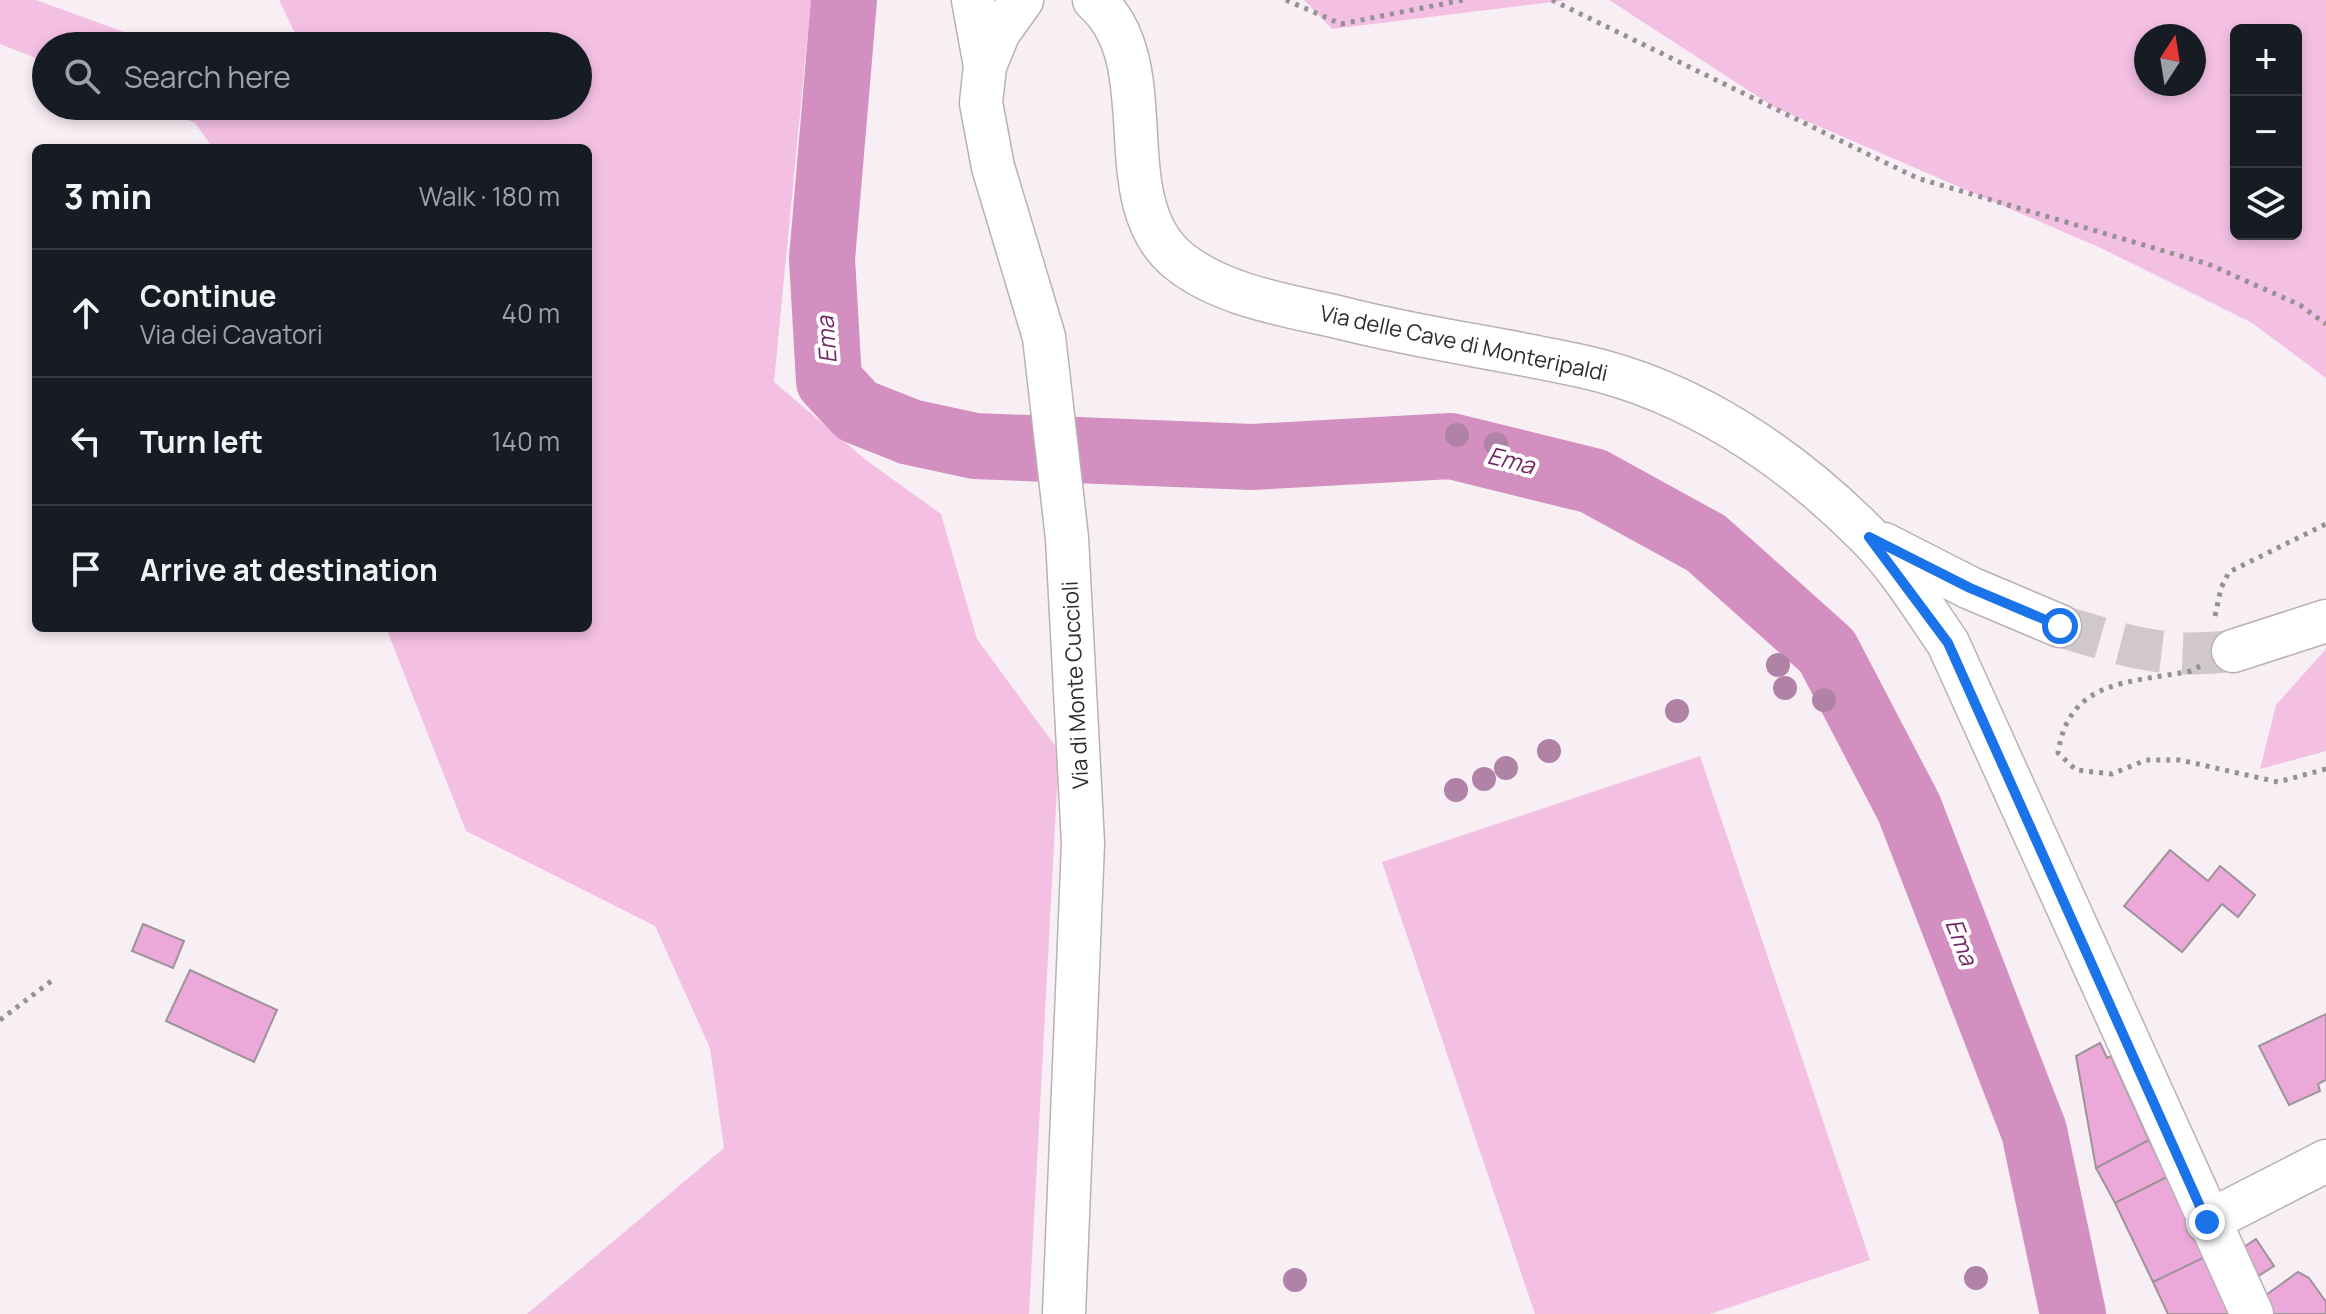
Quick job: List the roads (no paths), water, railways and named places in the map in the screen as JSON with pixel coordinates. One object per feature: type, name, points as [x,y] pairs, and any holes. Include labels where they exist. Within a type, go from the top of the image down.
[{"type":"street","name":"Via di Monte Cuccioli","points":[[973,0],[985,66]]},
{"type":"street","name":"Via di Monte Cuccioli","points":[[1022,0],[999,32],[985,66],[981,103],[993,167],[1044,337],[1067,538],[1083,843],[1064,1314]]},
{"type":"street","name":"Via delle Cave di Monteripaldi","points":[[1094,0],[1115,25],[1129,67]]},
{"type":"street","name":"Via delle Cave di Monteripaldi","points":[[1117,0],[1129,67],[1146,211],[1158,241],[1181,263],[1232,290],[1419,337],[1582,366],[1707,412],[1721,418],[1797,474],[1869,537],[1948,643],[2207,1222],[2252,1314]]},
{"type":"street","points":[[1869,537],[1970,588],[2060,626]]},
{"type":"street","points":[[2217,647],[2326,621]]},
{"type":"street","points":[[2207,1222],[2326,1161]]},
{"type":"waterway","name":"Ema","points":[[844,0],[822,259],[829,381],[857,411],[910,432],[975,446],[1252,457],[1451,446],[1593,481],[1706,543],[1827,651],[1909,808],[2034,1131],[2073,1314]]},
{"type":"tunnel","points":[[2060,626],[2126,645],[2165,652],[2233,651]]}]
